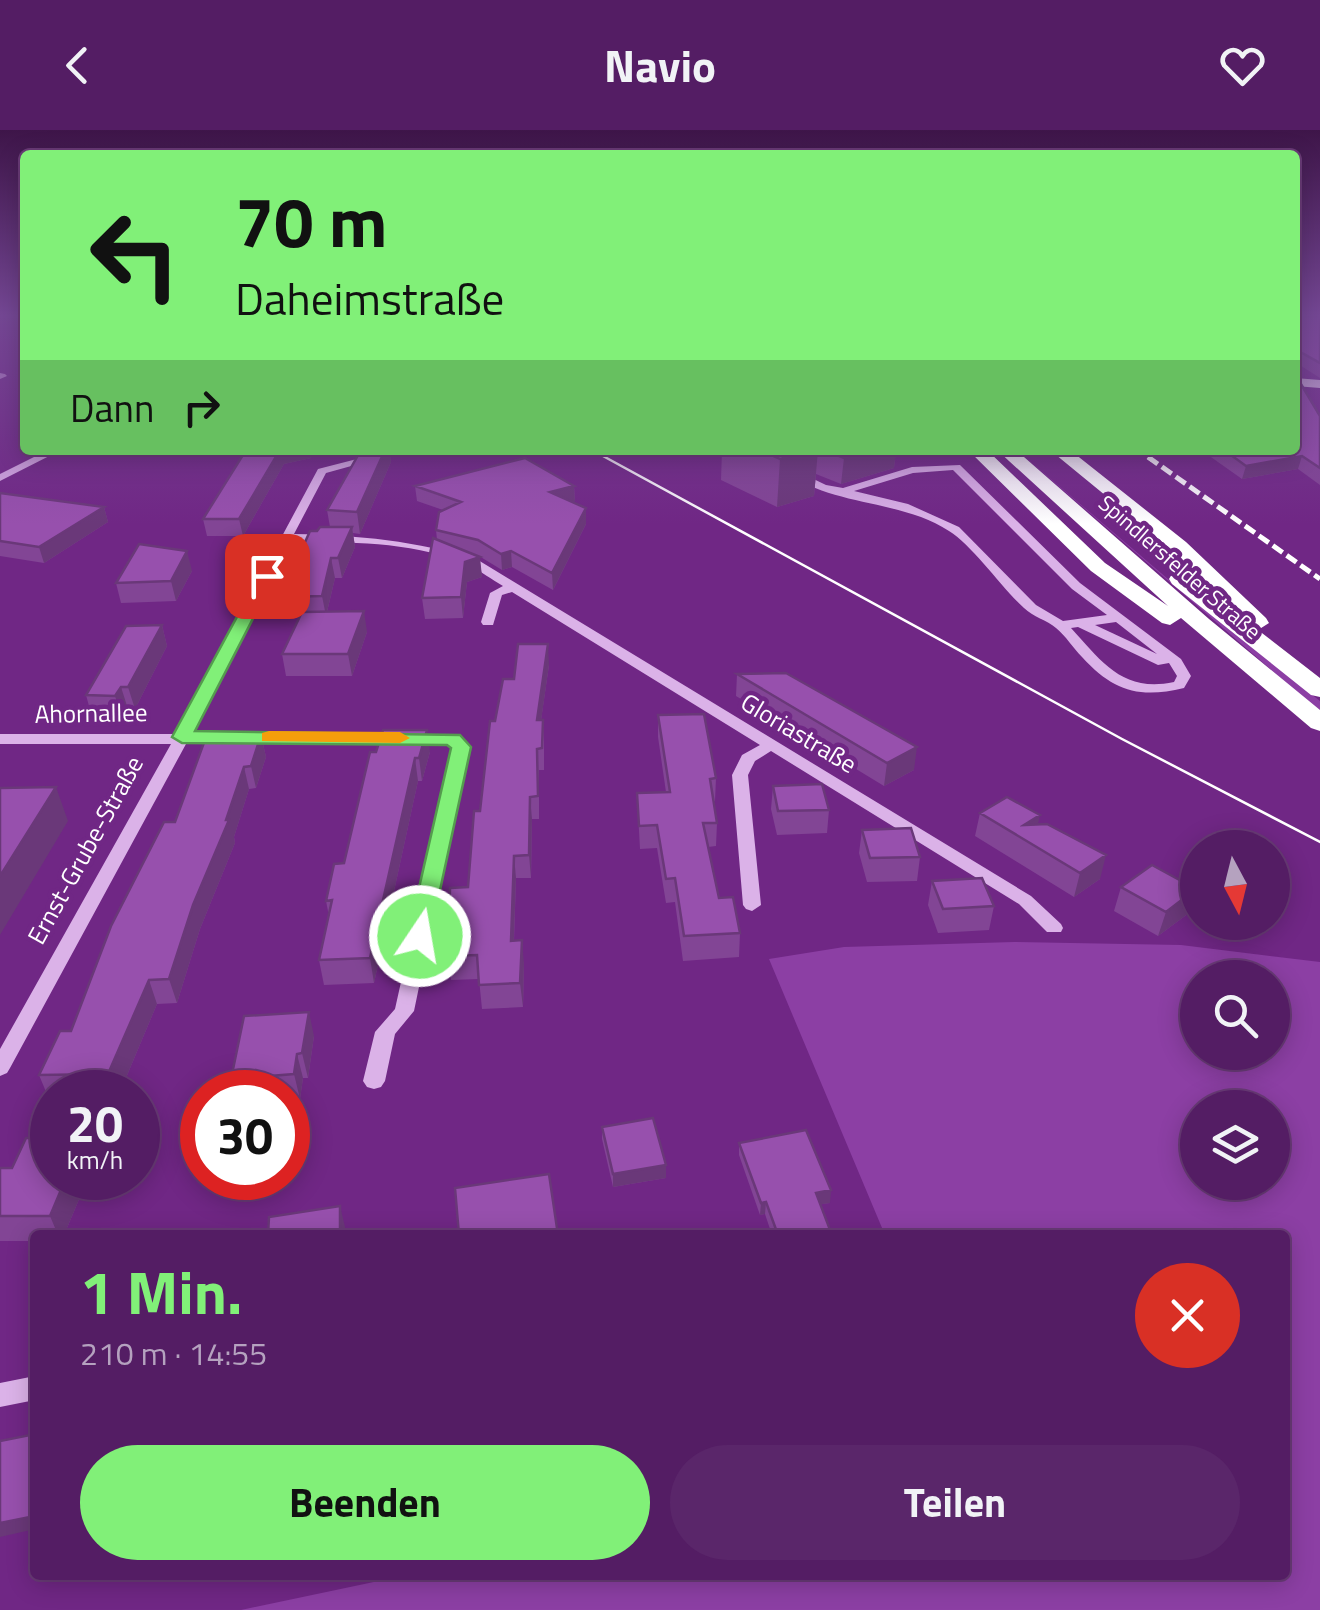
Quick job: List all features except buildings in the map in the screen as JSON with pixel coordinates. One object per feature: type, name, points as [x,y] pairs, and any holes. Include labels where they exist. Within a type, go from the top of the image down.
[{"type":"highway","points":[[982,455],[1098,567],[1269,682]]},
{"type":"highway","name":"Spindlersfelder Straße","points":[[1012,455],[1320,724]]},
{"type":"highway","name":"Spindlersfelder Straße","points":[[1036,455],[1193,591],[1312,684]]},
{"type":"highway","points":[[1065,455],[1215,577],[1312,684]]},
{"type":"street","points":[[0,478],[46,455]]},
{"type":"street","name":"Ernst-Grube-Straße","points":[[0,1068],[10,1029],[182,737],[322,471],[342,460],[373,455]]},
{"type":"street","points":[[843,491],[944,463],[956,467],[1076,586],[1176,662],[1184,676]]},
{"type":"street","points":[[777,466],[822,487],[904,506],[955,529],[1031,608],[1060,625],[1112,679],[1125,686],[1158,692],[1179,685],[1184,676]]},
{"type":"street","name":"Gloriastraße","points":[[286,538],[388,539],[425,546],[474,563],[1025,900],[1054,928]]},
{"type":"street","points":[[488,622],[496,593],[514,587]]},
{"type":"street","points":[[1060,625],[1119,618]]},
{"type":"street","points":[[1079,623],[1184,676]]},
{"type":"street","name":"Ahornallee","points":[[0,739],[436,738],[452,739],[461,747],[404,1011],[385,1032],[374,1081]]},
{"type":"street","points":[[752,905],[740,775],[748,758],[770,745]]},
{"type":"street","points":[[0,1394],[30,1389]]},
{"type":"shaded area","points":[[1023,455],[1182,591],[1320,701],[1320,712]]},
{"type":"shaded area","points":[[1014,942],[1181,945],[1320,962],[1320,1610],[241,1610],[383,1580],[1290,1580],[1290,1230],[883,1230],[769,959],[844,947]]},
{"type":"tram line","points":[[601,455],[1122,739],[1320,842]]},
{"type":"railway","points":[[1145,455],[1152,460]]},
{"type":"railway","points":[[1148,457],[1320,579]]},
{"type":"slow traffic","points":[[269,737],[400,738]]},
{"type":"route","points":[[267,576],[182,737],[452,739],[461,747],[420,936]]}]
